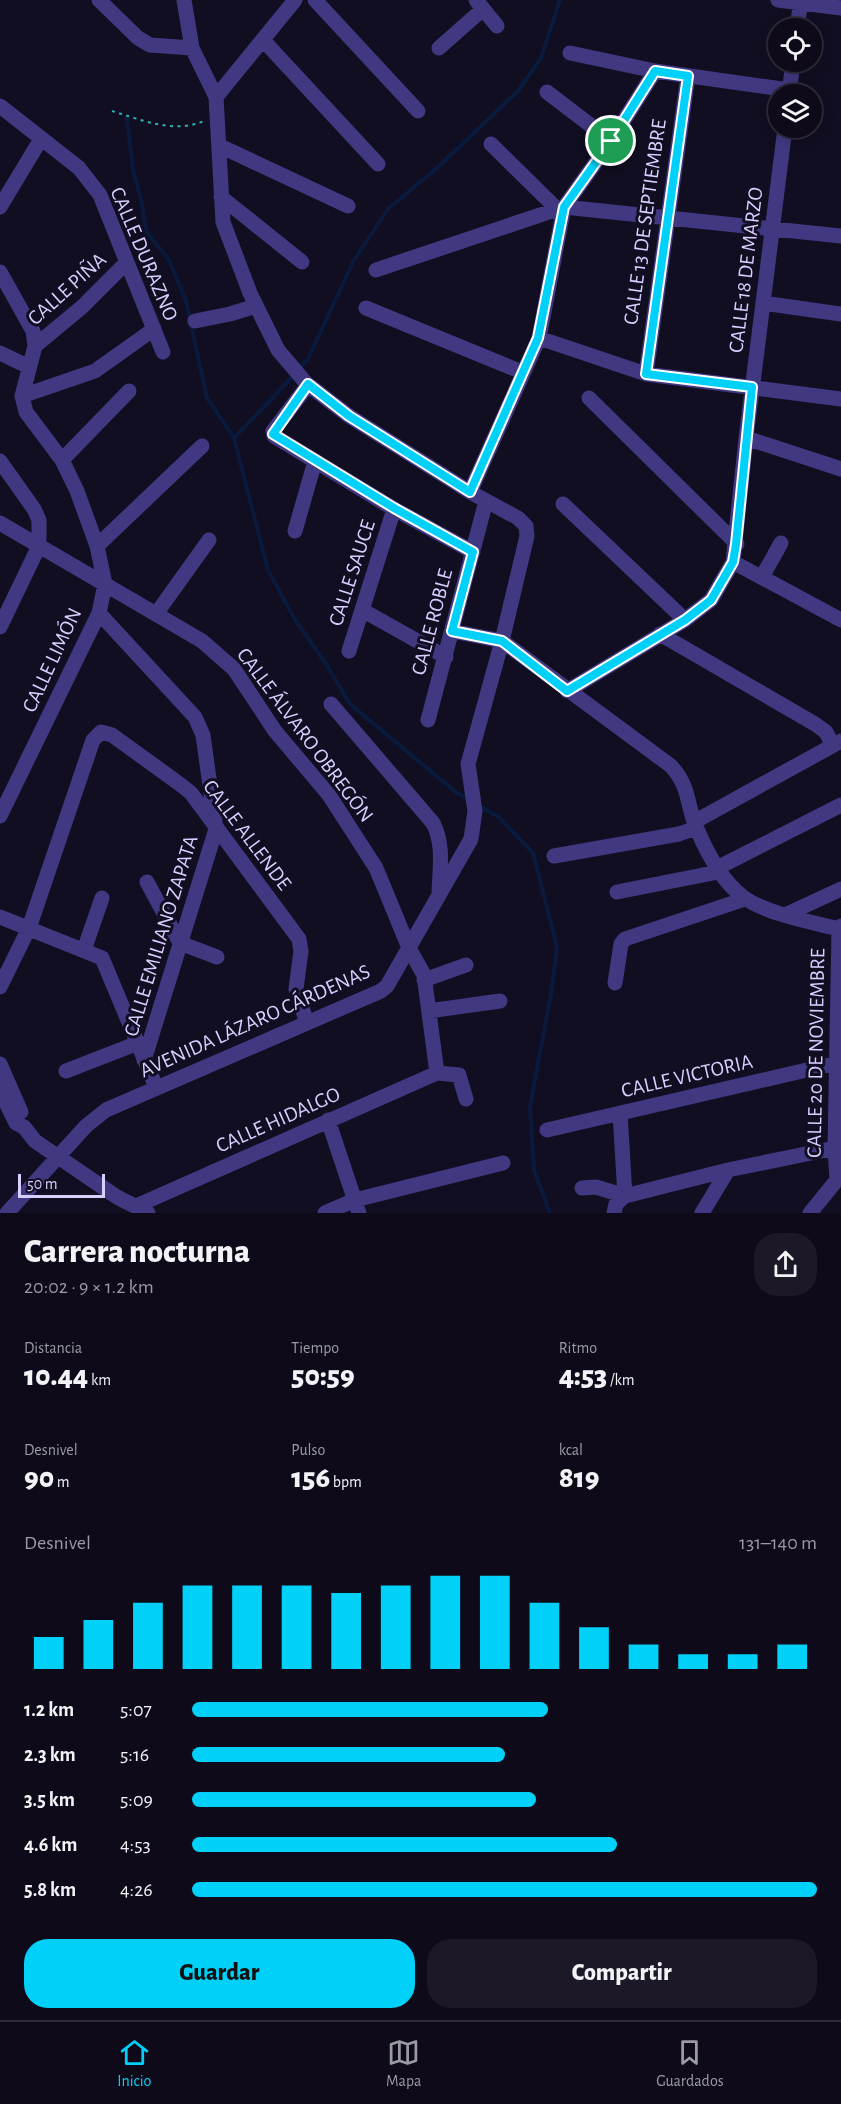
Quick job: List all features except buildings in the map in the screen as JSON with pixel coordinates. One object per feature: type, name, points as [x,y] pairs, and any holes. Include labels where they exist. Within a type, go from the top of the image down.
[{"type":"street","points":[[99,0],[138,38],[150,45],[192,48]]},
{"type":"street","points":[[188,3],[192,48],[216,97],[296,0]]},
{"type":"street","points":[[315,0],[418,111]]},
{"type":"street","points":[[778,0],[841,8]]},
{"type":"street","points":[[799,18],[801,2]]},
{"type":"street","points":[[439,48],[480,4],[497,26]]},
{"type":"street","points":[[263,40],[378,164]]},
{"type":"street","points":[[570,53],[655,71],[768,89]]},
{"type":"street","points":[[470,492],[538,338],[561,208],[611,141],[655,71]]},
{"type":"street","name":"CALLE 13 DE SEPTIEMBRE","points":[[646,374],[666,217],[688,76]]},
{"type":"street","points":[[547,92],[611,141]]},
{"type":"street","name":"AVENIDA LÁZARO CÁRDENAS","points":[[7,1213],[96,1117],[106,1110],[381,991],[391,981],[471,839],[475,812],[468,764],[502,641],[527,536],[526,526],[519,518],[470,492],[349,416],[307,384],[278,350],[256,306],[223,222],[216,97]]},
{"type":"street","name":"CALLE DURAZNO","points":[[0,106],[79,168],[100,195],[163,352]]},
{"type":"street","name":"CALLE 18 DE MARZO","points":[[567,691],[685,620],[711,600],[733,562],[752,387],[784,138]]},
{"type":"street","points":[[0,207],[41,139]]},
{"type":"street","points":[[491,144],[561,208]]},
{"type":"street","points":[[220,146],[348,206]]},
{"type":"street","points":[[221,197],[302,262]]},
{"type":"street","points":[[376,270],[561,208],[841,236]]},
{"type":"street","name":"CALLE PIÑA","points":[[35,346],[82,307],[127,262]]},
{"type":"street","points":[[0,272],[33,331],[35,346],[22,396],[26,412],[62,460],[77,491],[97,546],[105,584]]},
{"type":"street","points":[[763,303],[841,314]]},
{"type":"street","points":[[195,321],[256,306]]},
{"type":"street","points":[[366,308],[522,372]]},
{"type":"street","points":[[22,396],[95,371],[154,329]]},
{"type":"street","points":[[538,338],[646,374],[841,399]]},
{"type":"street","points":[[0,353],[30,367]]},
{"type":"street","name":"CALLE SAUCE","points":[[307,384],[273,434],[394,508],[473,552]]},
{"type":"street","points":[[62,460],[129,391]]},
{"type":"street","points":[[589,398],[736,544]]},
{"type":"street","points":[[746,438],[841,469]]},
{"type":"street","points":[[97,546],[202,446]]},
{"type":"street","points":[[0,461],[34,509],[39,520],[39,546],[0,627]]},
{"type":"street","points":[[295,531],[315,461]]},
{"type":"street","name":"CALLE ROBLE","points":[[428,720],[486,501]]},
{"type":"street","points":[[563,504],[685,620]]},
{"type":"street","name":"CALLE SAUCE","points":[[349,651],[394,508]]},
{"type":"street","name":"CALLE ÁLVARO OBREGÓN","points":[[0,523],[202,641],[234,669],[275,731],[329,795],[376,868],[409,948],[424,975],[437,1073]]},
{"type":"street","points":[[156,614],[209,540]]},
{"type":"street","points":[[762,577],[781,543]]},
{"type":"street","points":[[733,562],[841,620]]},
{"type":"street","name":"CALLE LIMÓN","points":[[0,816],[99,613],[105,584]]},
{"type":"street","points":[[362,610],[446,657]]},
{"type":"street","name":"CALLE EMILIANO ZAPATA","points":[[99,613],[195,717],[203,735],[216,829],[144,1060]]},
{"type":"street","points":[[452,631],[502,641],[671,766],[682,778],[695,825],[717,868],[745,898],[785,915],[840,928]]},
{"type":"street","points":[[554,856],[679,834],[837,742],[815,724],[660,634]]},
{"type":"street","points":[[331,704],[433,822],[439,834],[441,846],[439,894]]},
{"type":"street","name":"CALLE ALLENDE","points":[[0,987],[29,928],[93,740],[101,732],[112,735],[182,784],[191,793],[299,939],[301,951],[296,989],[307,1023]]},
{"type":"street","points":[[617,892],[713,873],[717,868],[841,805]]},
{"type":"street","points":[[147,882],[180,943],[217,957]]},
{"type":"street","points":[[785,915],[841,889]]},
{"type":"street","points":[[84,950],[102,898]]},
{"type":"street","points":[[615,983],[621,944],[625,939],[745,898]]},
{"type":"street","points":[[0,917],[102,958],[156,1087]]},
{"type":"street","name":"CALLE 20 DE NOVIEMBRE","points":[[839,1178],[835,1148],[840,928]]},
{"type":"street","points":[[424,980],[466,965]]},
{"type":"street","points":[[429,1011],[500,1001]]},
{"type":"street","points":[[66,1071],[138,1043]]},
{"type":"street","name":"CALLE VICTORIA","points":[[547,1130],[837,1063]]},
{"type":"street","points":[[0,1064],[23,1118],[24,1127]]},
{"type":"street","points":[[437,1073],[459,1075],[466,1100]]},
{"type":"street","name":"CALLE HIDALGO","points":[[142,1210],[328,1120],[437,1073]]},
{"type":"street","points":[[0,1090],[16,1123],[24,1127],[35,1141],[117,1197],[142,1210]]},
{"type":"street","points":[[620,1113],[625,1196]]},
{"type":"street","points":[[328,1120],[357,1207]]},
{"type":"street","points":[[614,1213],[616,1204],[625,1196],[728,1170],[835,1148]]},
{"type":"street","points":[[325,1213],[357,1207],[503,1162]]},
{"type":"street","points":[[702,1213],[728,1170]]},
{"type":"street","points":[[810,1213],[839,1178]]},
{"type":"street","points":[[582,1188],[596,1187],[625,1196]]},
{"type":"path","points":[[112,111],[169,127],[194,125],[217,115]]},
{"type":"waterway","points":[[299,369],[308,359],[353,262],[388,209],[437,168],[518,91],[541,58],[560,0]]},
{"type":"waterway","points":[[127,118],[133,170],[146,231],[169,260],[186,301],[207,398],[234,438],[268,570],[294,618],[350,704],[457,793],[468,799]]},
{"type":"waterway","points":[[234,438],[294,375]]},
{"type":"waterway","points":[[479,806],[499,817],[533,853],[557,947],[551,994],[530,1107],[534,1170],[550,1213]]},
{"type":"route","points":[[655,71],[688,76],[666,217],[646,374],[752,387],[736,544],[733,562],[727,575],[711,600],[685,620],[567,691],[502,641],[452,631],[473,552],[274,436],[273,431],[308,384],[349,416],[470,492],[538,338],[564,207],[611,141],[655,71]]}]
